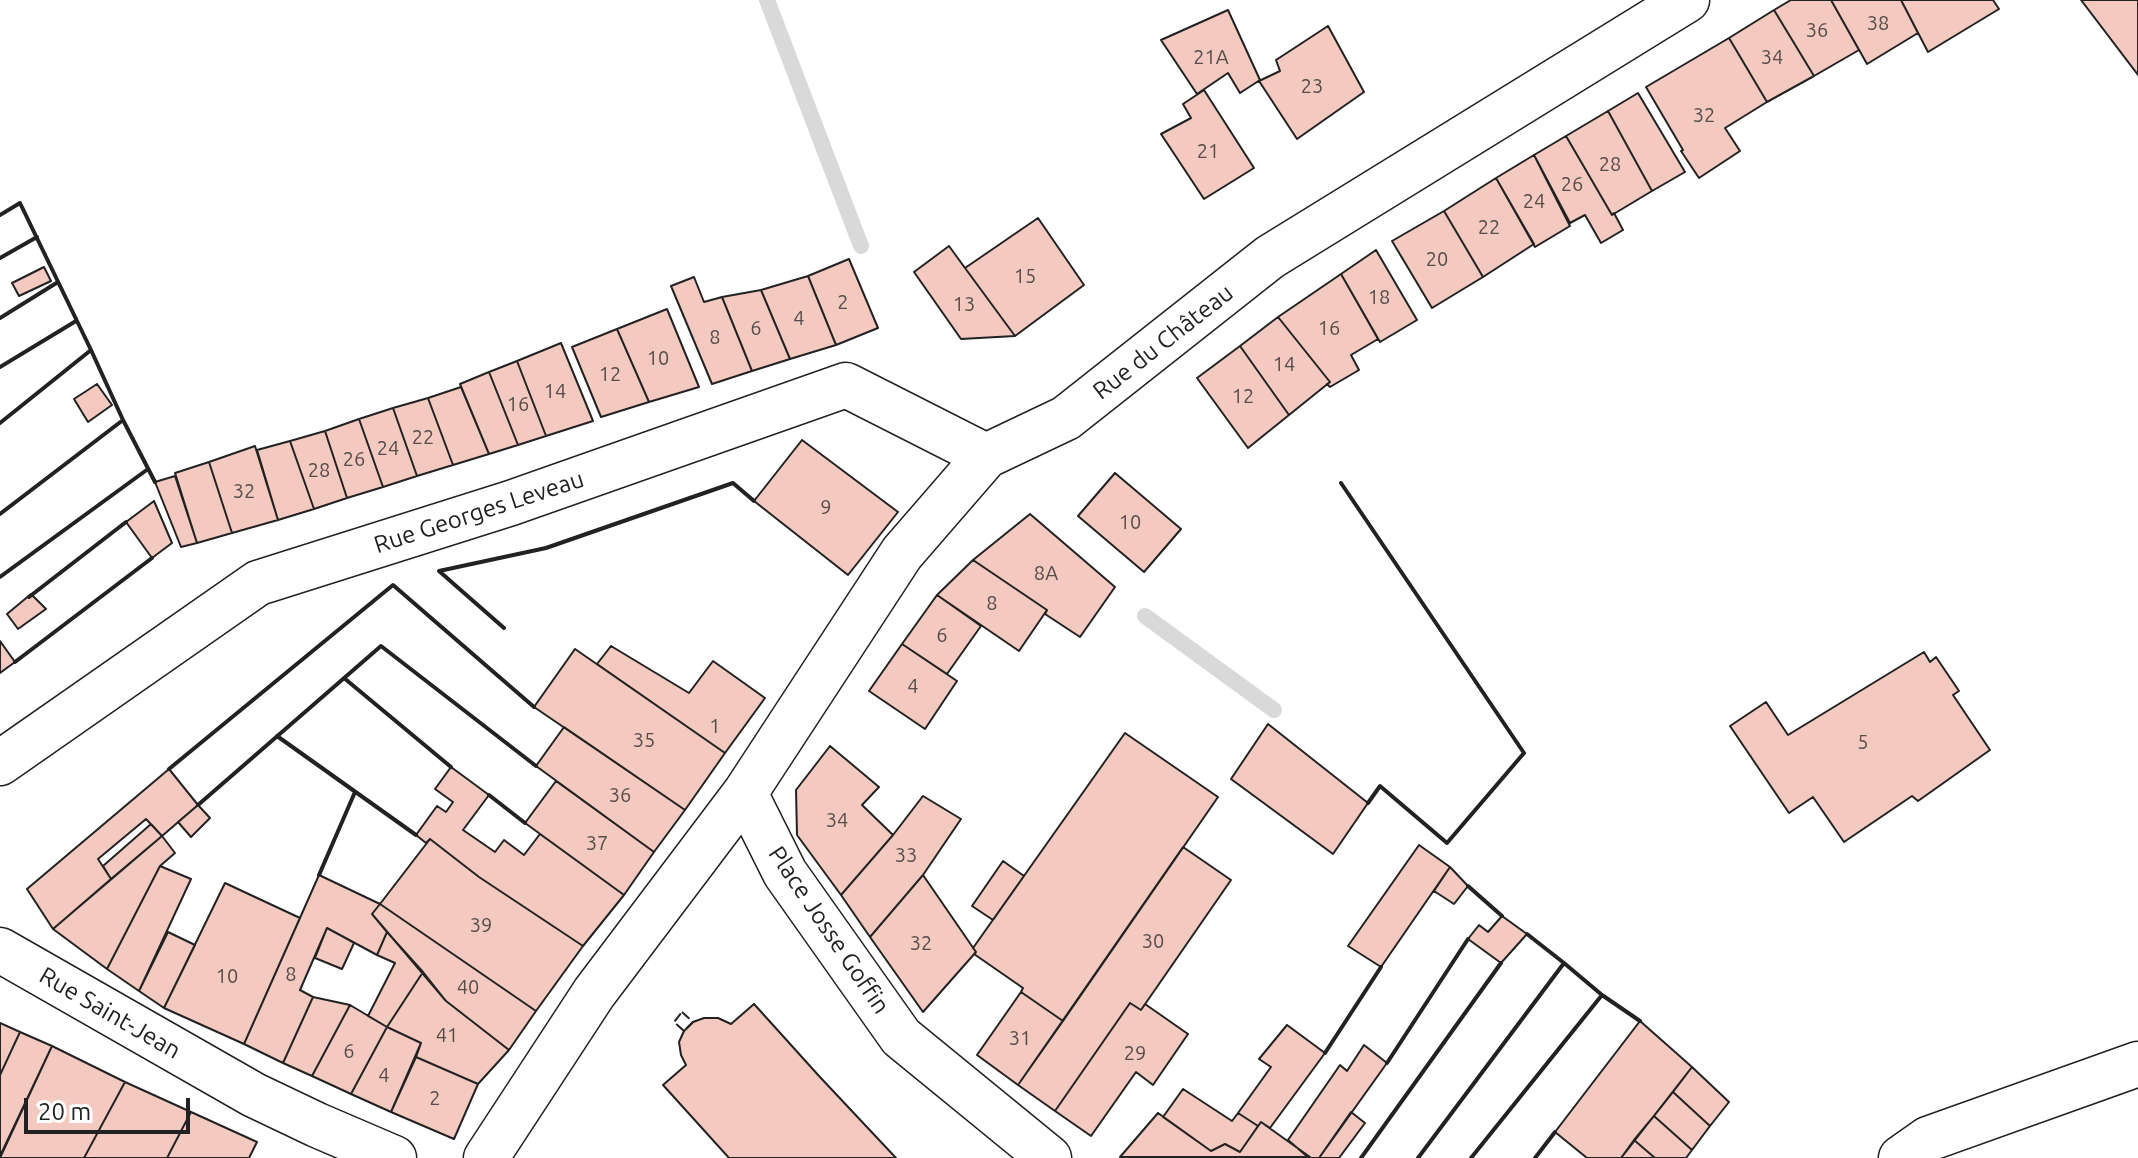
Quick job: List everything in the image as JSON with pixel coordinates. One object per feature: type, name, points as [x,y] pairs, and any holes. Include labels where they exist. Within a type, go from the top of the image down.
[{"type":"street","name":"Rue du Château","points":[[745,793],[902,553],[986,456],[1066,418],[1270,257],[1687,0]]},
{"type":"street","name":"Rue Georges Leveau","points":[[0,763],[258,583],[511,503],[846,385],[986,456]]},
{"type":"street","points":[[486,1158],[594,993],[745,793]]},
{"type":"street","name":"Place Josse Goffin","points":[[745,793],[785,873],[901,1037],[1049,1158]]},
{"type":"street","name":"Rue Saint-Jean","points":[[0,950],[254,1095],[307,1142],[394,1158]]},
{"type":"street","points":[[1901,1158],[1928,1139],[2138,1064]]},
{"type":"building","points":[[1791,0],[1831,0],[1859,50],[1814,76],[1774,10]]},
{"type":"building","points":[[1831,0],[1901,0],[1918,33],[1867,64]]},
{"type":"building","points":[[1901,0],[1993,0],[1999,9],[1928,52]]},
{"type":"building","points":[[2081,0],[2138,0],[2138,75]]},
{"type":"building","points":[[1228,10],[1260,80],[1240,93],[1228,73],[1197,94],[1161,40]]},
{"type":"building","points":[[1774,10],[1814,76],[1767,102],[1729,38]]},
{"type":"building","points":[[1328,26],[1364,92],[1297,139],[1259,81],[1280,71],[1276,60]]},
{"type":"building","points":[[1729,38],[1767,102],[1725,128],[1740,151],[1699,178],[1646,87]]},
{"type":"building","points":[[1204,90],[1254,168],[1204,199],[1161,134],[1191,118],[1183,104]]},
{"type":"building","points":[[1638,93],[1685,172],[1652,191],[1608,111]]},
{"type":"building","points":[[1608,111],[1652,191],[1612,215],[1566,136]]},
{"type":"building","points":[[1566,136],[1623,230],[1601,243],[1585,215],[1570,223],[1534,155]]},
{"type":"building","points":[[1534,155],[1570,226],[1535,247],[1496,178]]},
{"type":"building","points":[[1496,178],[1534,244],[1483,277],[1444,211]]},
{"type":"building","points":[[1444,211],[1483,277],[1432,308],[1392,241]]},
{"type":"building","points":[[1038,218],[1084,285],[1015,336],[965,268]]},
{"type":"building","points":[[949,246],[1015,336],[961,339],[914,272]]},
{"type":"building","points":[[1376,250],[1417,320],[1380,342],[1341,274]]},
{"type":"building","points":[[849,259],[878,328],[836,345],[808,276]]},
{"type":"building","points":[[44,267],[51,281],[19,296],[12,283]]},
{"type":"building","points":[[1341,274],[1378,339],[1351,355],[1359,370],[1330,387],[1327,384],[1330,382],[1278,317]]},
{"type":"building","points":[[808,276],[836,345],[790,359],[761,290]]},
{"type":"building","points":[[694,277],[704,302],[722,297],[752,371],[712,384],[671,286]]},
{"type":"building","points":[[761,290],[790,359],[752,371],[722,297]]},
{"type":"building","points":[[667,309],[699,387],[649,402],[617,329]]},
{"type":"building","points":[[1278,317],[1330,382],[1289,415],[1240,346]]},
{"type":"building","points":[[617,329],[649,402],[601,417],[572,347]]},
{"type":"building","points":[[561,343],[593,421],[546,436],[517,361]]},
{"type":"building","points":[[1240,346],[1289,415],[1248,448],[1197,378]]},
{"type":"building","points":[[517,361],[546,436],[518,445],[489,372]]},
{"type":"building","points":[[489,372],[518,445],[489,454],[460,384]]},
{"type":"building","points":[[97,384],[112,405],[88,422],[74,399]]},
{"type":"building","points":[[461,387],[489,454],[453,465],[428,398]]},
{"type":"building","points":[[428,398],[453,465],[417,476],[393,408]]},
{"type":"building","points":[[393,408],[417,476],[383,487],[359,419]]},
{"type":"building","points":[[359,419],[383,487],[347,498],[325,431]]},
{"type":"building","points":[[325,431],[347,498],[314,509],[290,441]]},
{"type":"building","points":[[802,440],[898,512],[848,575],[754,501]]},
{"type":"building","points":[[290,441],[314,509],[278,520],[257,450]]},
{"type":"building","points":[[255,446],[278,520],[232,533],[209,462]]},
{"type":"building","points":[[209,462],[232,533],[197,543],[175,473]]},
{"type":"building","points":[[1115,473],[1181,529],[1144,572],[1078,516]]},
{"type":"building","points":[[175,476],[197,543],[181,547],[155,482]]},
{"type":"building","points":[[154,501],[172,543],[152,558],[126,522]]},
{"type":"building","points":[[1030,514],[1115,587],[1080,637],[1045,614],[1047,610],[973,560]]},
{"type":"building","points":[[973,560],[1047,610],[1019,651],[937,595]]},
{"type":"building","points":[[31,594],[46,609],[18,629],[7,614]]},
{"type":"building","points":[[937,595],[981,626],[947,674],[902,644]]},
{"type":"building","points":[[0,641],[15,662],[0,673]]},
{"type":"building","points":[[902,644],[957,681],[925,729],[869,691]]},
{"type":"building","points":[[611,646],[689,693],[713,661],[765,698],[725,753],[597,664]]},
{"type":"building","points":[[575,649],[725,753],[685,810],[534,707]]},
{"type":"building","points":[[1924,652],[1930,662],[1936,657],[1959,691],[1953,695],[1990,750],[1918,801],[1912,796],[1844,842],[1813,797],[1789,813],[1730,726],[1766,702],[1788,735]]},
{"type":"building","points":[[1268,724],[1368,803],[1333,854],[1231,779]]},
{"type":"building","points":[[564,727],[685,810],[654,852],[536,766]]},
{"type":"building","points":[[1125,733],[1218,797],[1063,1021],[974,954],[973,948]]},
{"type":"building","points":[[830,746],[879,787],[862,805],[893,835],[841,895],[797,835],[796,790]]},
{"type":"building","points":[[451,767],[489,795],[463,830],[495,852],[504,840],[524,855],[540,834],[624,895],[583,946],[479,877],[430,839],[426,843],[416,835],[437,806],[446,812],[453,802],[435,789]]},
{"type":"building","points":[[169,769],[198,805],[162,836],[146,819],[98,859],[111,879],[53,929],[27,889]]},
{"type":"building","points":[[556,781],[654,852],[624,895],[525,823]]},
{"type":"building","points":[[923,796],[961,819],[923,875],[870,937],[841,895]]},
{"type":"building","points":[[198,805],[210,818],[191,837],[178,822]]},
{"type":"building","points":[[151,824],[162,836],[111,879],[103,866]]},
{"type":"building","points":[[162,836],[175,853],[160,866],[107,969],[53,929]]},
{"type":"building","points":[[430,839],[479,877],[583,946],[536,1011],[380,904]]},
{"type":"building","points":[[1419,845],[1450,867],[1381,967],[1348,946]]},
{"type":"building","points":[[1183,847],[1231,880],[1141,1010],[1130,1003],[1055,1111],[1018,1085]]},
{"type":"building","points":[[1003,861],[1024,876],[993,920],[972,906]]},
{"type":"building","points":[[160,866],[191,879],[139,991],[107,969]]},
{"type":"building","points":[[1450,867],[1468,886],[1454,904],[1434,891]]},
{"type":"building","points":[[319,875],[380,904],[372,914],[387,932],[377,955],[327,928],[300,990],[313,997],[283,1063],[244,1044]]},
{"type":"building","points":[[923,875],[976,952],[923,1012],[870,937]]},
{"type":"building","points":[[225,883],[300,918],[244,1044],[164,1008]]},
{"type":"building","points":[[380,904],[536,1011],[509,1050],[446,1001],[372,914]]},
{"type":"building","points":[[1502,916],[1527,934],[1501,963],[1468,939],[1479,925],[1488,932]]},
{"type":"building","points":[[327,928],[354,943],[342,969],[315,958]]},
{"type":"building","points":[[168,932],[195,945],[164,1008],[139,991]]},
{"type":"building","points":[[387,932],[423,972],[387,1027],[368,1016],[395,963],[377,955]]},
{"type":"building","points":[[423,972],[446,1001],[509,1050],[478,1084],[416,1057],[421,1043],[387,1027]]},
{"type":"building","points":[[1021,992],[1063,1021],[1018,1085],[977,1055]]},
{"type":"building","points":[[313,997],[350,1005],[312,1076],[283,1063]]},
{"type":"building","points":[[1130,1003],[1141,1010],[1145,1004],[1188,1034],[1153,1085],[1136,1072],[1091,1136],[1055,1111]]},
{"type":"building","points":[[754,1004],[896,1158],[729,1158],[663,1085],[686,1065],[679,1042],[693,1022],[718,1018],[731,1024]]},
{"type":"building","points":[[350,1005],[387,1027],[351,1094],[312,1076]]},
{"type":"building","points":[[1640,1021],[1692,1067],[1621,1158],[1587,1158],[1555,1132]]},
{"type":"building","points":[[0,1023],[20,1032],[0,1075]]},
{"type":"building","points":[[1287,1025],[1325,1053],[1270,1128],[1261,1122],[1258,1126],[1238,1113],[1271,1067],[1259,1059]]},
{"type":"building","points":[[387,1027],[421,1043],[391,1112],[351,1094]]},
{"type":"building","points":[[20,1032],[52,1046],[0,1156],[0,1075]]},
{"type":"building","points":[[1364,1045],[1387,1063],[1319,1158],[1309,1158],[1288,1140],[1340,1065],[1347,1071]]},
{"type":"building","points":[[52,1046],[125,1082],[84,1158],[0,1158]]},
{"type":"building","points":[[416,1057],[478,1084],[454,1139],[391,1112]]},
{"type":"building","points":[[1692,1067],[1729,1102],[1710,1126],[1673,1092]]},
{"type":"building","points":[[125,1082],[191,1112],[167,1158],[84,1158]]},
{"type":"building","points":[[1183,1089],[1232,1121],[1238,1113],[1258,1126],[1240,1152],[1225,1144],[1211,1151],[1163,1117]]},
{"type":"building","points":[[1673,1092],[1710,1126],[1692,1150],[1654,1116]]},
{"type":"building","points":[[191,1112],[257,1142],[249,1158],[167,1158]]},
{"type":"building","points":[[1351,1112],[1365,1123],[1339,1158],[1319,1158]]},
{"type":"building","points":[[1158,1113],[1211,1151],[1225,1144],[1240,1152],[1261,1122],[1310,1157],[1120,1157]]},
{"type":"building","points":[[1654,1116],[1692,1150],[1686,1158],[1655,1158],[1634,1140]]},
{"type":"building","points":[[1634,1140],[1655,1158],[1621,1158]]},
{"type":"waterway","points":[[767,0],[861,246]]},
{"type":"waterway","points":[[1145,616],[1274,710]]},
{"type":"fence","points":[[682,1012],[693,1022],[684,1031],[674,1022],[682,1012]]},
{"type":"wall","points":[[0,215],[20,203],[91,350]]},
{"type":"wall","points":[[0,258],[37,237]]},
{"type":"wall","points":[[0,318],[58,282]]},
{"type":"wall","points":[[0,367],[76,321]]},
{"type":"wall","points":[[0,423],[91,350],[123,420]]},
{"type":"wall","points":[[0,514],[123,420],[155,482]]},
{"type":"wall","points":[[0,577],[148,469]]},
{"type":"wall","points":[[504,628],[439,571],[546,548],[733,483],[754,501]]},
{"type":"wall","points":[[1341,483],[1524,753],[1447,843],[1380,786],[1368,803]]},
{"type":"wall","points":[[29,597],[126,522]]},
{"type":"wall","points":[[15,662],[152,558]]},
{"type":"wall","points":[[169,769],[393,585],[534,707]]},
{"type":"wall","points":[[198,805],[381,646],[536,766]]},
{"type":"wall","points":[[344,678],[451,767]]},
{"type":"wall","points":[[277,736],[416,835]]},
{"type":"wall","points":[[319,875],[355,792]]},
{"type":"wall","points":[[489,795],[525,823]]},
{"type":"wall","points":[[1468,886],[1502,916]]},
{"type":"wall","points":[[1418,1158],[1564,963],[1527,934]]},
{"type":"wall","points":[[1387,1063],[1468,939]]},
{"type":"wall","points":[[1361,1158],[1501,963]]},
{"type":"wall","points":[[1471,1158],[1602,995],[1564,963]]},
{"type":"wall","points":[[1325,1053],[1381,967]]},
{"type":"wall","points":[[1602,995],[1640,1021]]},
{"type":"wall","points":[[1535,1158],[1555,1132]]}]
